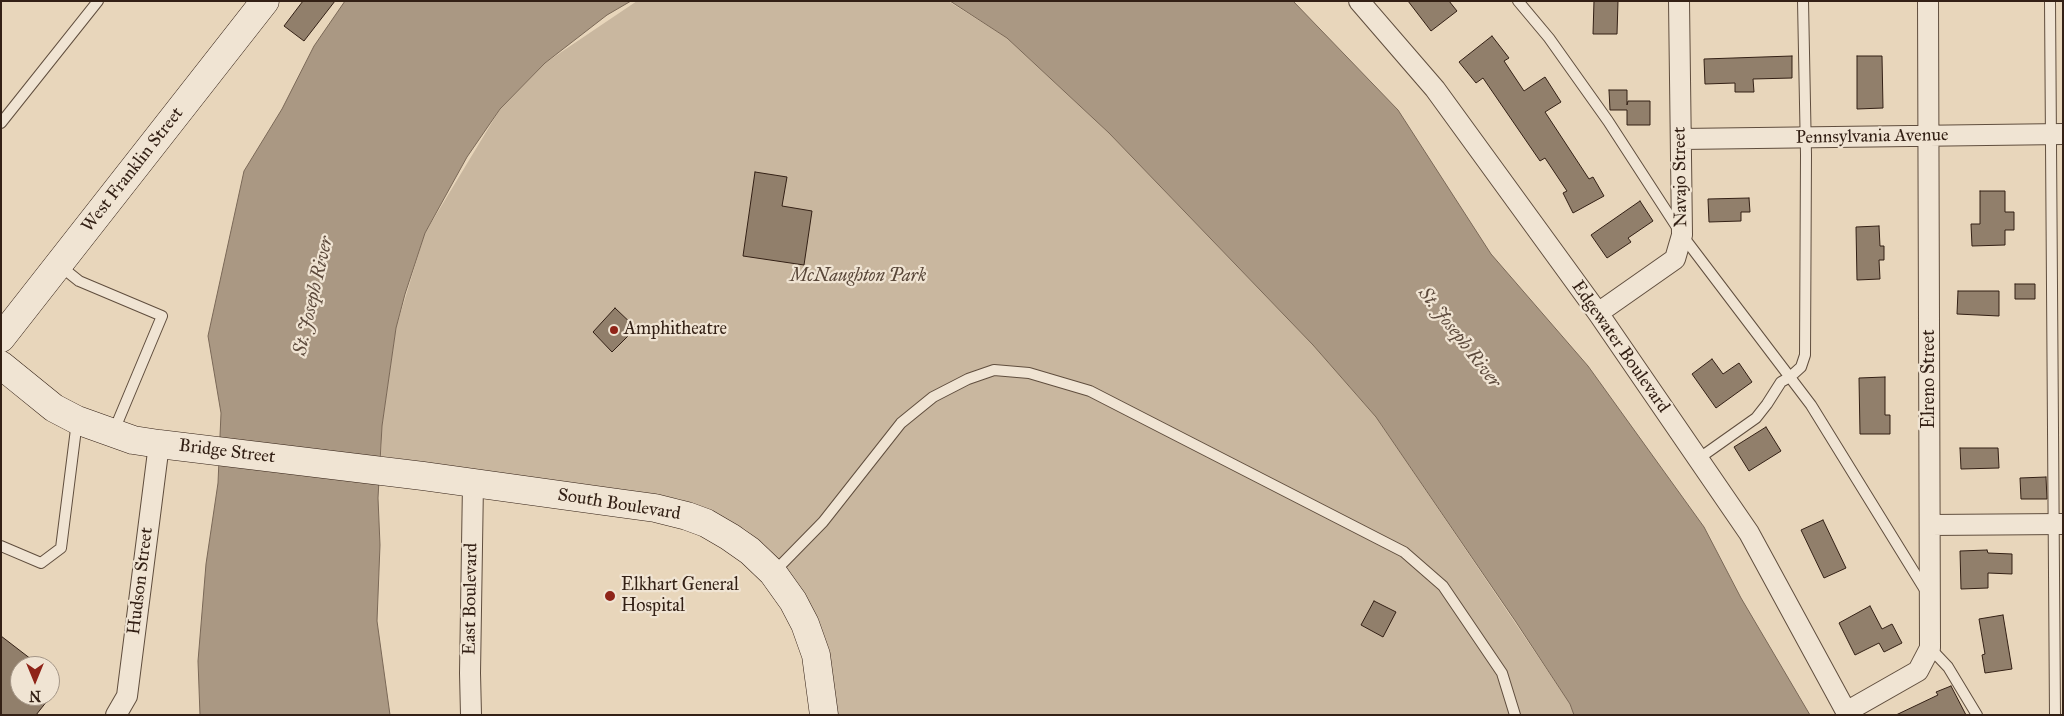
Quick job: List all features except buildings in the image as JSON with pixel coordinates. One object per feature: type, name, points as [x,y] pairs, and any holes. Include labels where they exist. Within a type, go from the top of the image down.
[{"type":"street","name":"West Franklin Street","points":[[1,338],[265,1]]},
{"type":"street","name":"Edgewater Boulevard","points":[[1359,1],[1435,89],[1598,313],[1749,533],[1847,713]]},
{"type":"street","name":"Navajo Street","points":[[1598,313],[1675,259],[1682,235],[1679,1]]},
{"type":"street","name":"Elreno Street","points":[[1847,713],[1918,671],[1930,648],[1930,136],[1928,1]]},
{"type":"street","name":"Pennsylvania Avenue","points":[[1680,139],[2057,134]]},
{"type":"street","name":"Bridge Street","points":[[1,365],[36,394],[77,420],[113,434],[170,446],[473,483]]},
{"type":"street","name":"Hudson Street","points":[[116,715],[127,696],[170,446]]},
{"type":"street","name":"South Boulevard","points":[[473,483],[655,508],[706,523],[730,537],[750,551],[773,573],[793,601],[814,647],[822,686],[824,715]]},
{"type":"street","name":"East Boulevard","points":[[471,715],[473,483]]},
{"type":"street","points":[[1930,525],[2058,524]]},
{"type":"lane","points":[[1,123],[98,1]]},
{"type":"lane","points":[[1518,1],[1549,38],[1608,121],[1682,235],[1811,405],[1930,598]]},
{"type":"lane","points":[[1698,459],[1756,418],[1781,382],[1801,367],[1804,355],[1806,138],[1803,1]]},
{"type":"lane","points":[[2050,1],[2057,134],[2058,524],[2055,715]]},
{"type":"lane","points":[[59,264],[79,281],[162,316],[113,434]]},
{"type":"lane","points":[[773,573],[823,522],[901,423],[933,397],[968,379],[994,370],[1029,373],[1090,391],[1404,552],[1443,586],[1502,673],[1514,715]]},
{"type":"lane","points":[[1,546],[41,563],[61,548],[77,420]]},
{"type":"lane","points":[[1930,648],[1948,667],[1977,715]]},
{"type":"green space","name":"McNaughton Park","points":[[637,1],[948,1],[1007,38],[1109,133],[1313,345],[1376,417],[1570,704],[1575,715],[836,715],[833,676],[822,634],[799,585],[764,544],[745,529],[680,499],[381,456],[382,426],[396,328],[425,233],[500,109],[545,63]]},
{"type":"water","name":"St. Joseph River","points":[[345,1],[631,1],[607,15],[545,63],[500,109],[467,157],[425,233],[396,328],[382,426],[378,498],[380,545],[377,621],[390,715],[200,715],[198,661],[206,564],[218,483],[221,413],[208,336],[244,171],[282,109],[314,46]]},
{"type":"water","name":"St. Joseph River","points":[[950,1],[1293,1],[1398,110],[1491,254],[1588,366],[1704,527],[1741,598],[1810,715],[1574,715],[1570,704],[1516,622],[1376,417],[1313,345],[1109,133],[1007,38]]},
{"type":"place","name":"Amphitheatre","points":[[614,330]]},
{"type":"place","name":"Elkhart General Hospital","points":[[610,596]]}]
